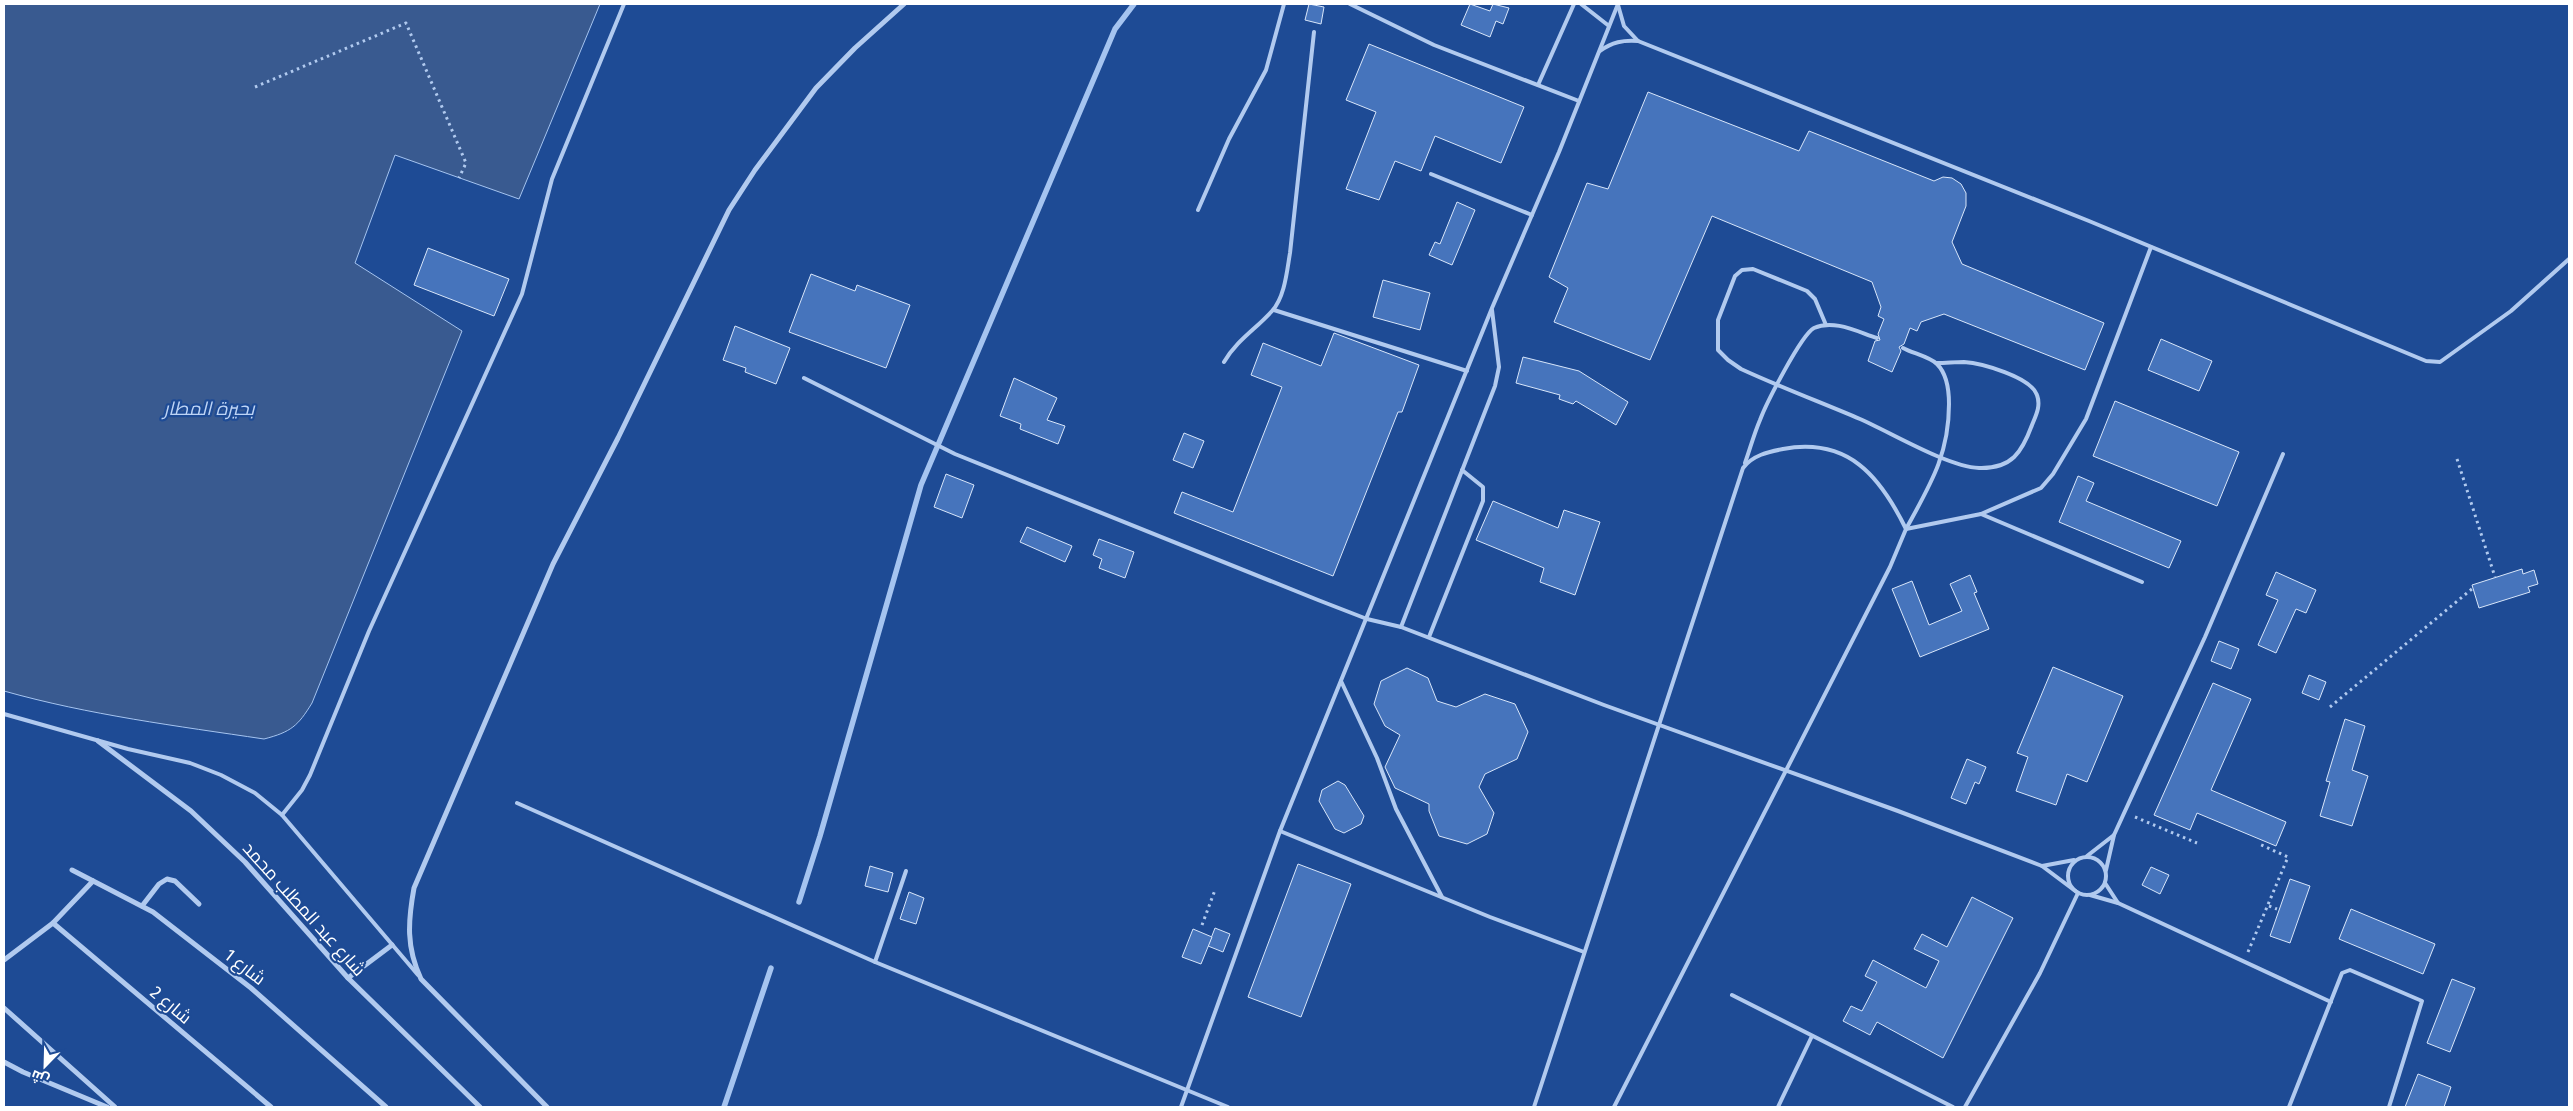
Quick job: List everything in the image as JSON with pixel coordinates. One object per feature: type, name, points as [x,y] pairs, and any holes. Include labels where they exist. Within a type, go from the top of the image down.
[{"type":"street","points":[[547,1107],[421,979],[413,961],[409,944],[408,921],[414,888],[553,564],[618,438],[730,210],[754,170],[816,88],[855,48],[904,4]]},
{"type":"street","name":"شارع عبد المطلب محمد","points":[[98,740],[191,811],[238,855],[348,978],[480,1107]]},
{"type":"street","name":"شارع 1","points":[[72,870],[142,906],[251,988],[386,1107]]},
{"type":"street","points":[[142,906],[159,884],[167,879],[175,881],[199,904]]},
{"type":"street","points":[[4,960],[52,923],[93,881]]},
{"type":"street","name":"شارع 2","points":[[52,923],[271,1107]]},
{"type":"street","points":[[348,978],[392,945]]},
{"type":"street","points":[[4,1008],[116,1107]]},
{"type":"street","points":[[4,1062],[23,1072],[107,1107]]},
{"type":"lane","points":[[282,815],[302,790],[310,775],[370,631],[522,294],[552,179],[624,4]]},
{"type":"lane","points":[[1198,210],[1228,139],[1266,70],[1284,4]]},
{"type":"lane","points":[[1350,4],[1434,45],[1579,101]]},
{"type":"lane","points":[[1538,86],[1574,4]]},
{"type":"lane","points":[[1581,4],[1609,26]]},
{"type":"lane","points":[[1181,1107],[1280,830],[1618,4]]},
{"type":"lane","points":[[1618,4],[1624,26],[1638,41]]},
{"type":"lane","points":[[1224,362],[1241,339],[1274,310],[1283,286],[1290,253],[1314,32]]},
{"type":"lane","points":[[1598,52],[1608,45],[1623,40],[1638,41],[2152,247],[2404,354],[2426,361],[2440,362],[2511,311],[2569,258]]},
{"type":"lane","points":[[1431,174],[1532,215]]},
{"type":"lane","points":[[1906,529],[1981,514],[2033,493],[2041,488],[2054,474],[2086,419],[2152,247]]},
{"type":"lane","points":[[1826,325],[1815,299],[1807,291],[1753,269],[1742,270],[1735,276],[1718,320],[1718,350],[1741,369],[1777,386],[1860,419],[1942,458],[1978,468],[2001,466],[2014,459],[2024,447],[2038,408],[2037,395],[2029,384],[1997,370],[1965,362],[1937,363],[1903,348]]},
{"type":"lane","points":[[1401,627],[1495,386],[1499,367],[1492,308]]},
{"type":"lane","points":[[1274,310],[1467,371]]},
{"type":"lane","points":[[1534,1107],[1658,724],[1760,418],[1804,338],[1813,329],[1826,325],[1838,325],[1877,338]]},
{"type":"lane","points":[[1614,1107],[1890,567],[1906,529],[1942,458],[1948,427],[1948,396],[1945,377],[1937,363]]},
{"type":"lane","points":[[804,378],[955,454],[1367,619],[1401,627],[1429,637],[1786,772],[1898,811],[2042,866],[2078,893]]},
{"type":"lane","points":[[1743,468],[1750,459],[1798,446],[1818,446],[1842,453],[1856,462],[1879,484],[1896,509],[1906,529]]},
{"type":"lane","points":[[2118,903],[2105,883],[2114,835],[2126,813],[2205,637],[2283,454]]},
{"type":"lane","points":[[1429,637],[1483,501],[1483,487],[1462,470]]},
{"type":"lane","points":[[1981,514],[2142,582]]},
{"type":"lane","points":[[1341,681],[1377,758],[1396,809],[1442,897]]},
{"type":"lane","points":[[4,714],[190,763],[221,775],[255,793],[282,815],[421,979]]},
{"type":"lane","points":[[517,803],[875,962],[1187,1092],[1228,1107]]},
{"type":"lane","points":[[1280,830],[1442,897],[1584,952]]},
{"type":"lane","points":[[2042,866],[2087,856],[2114,835]]},
{"type":"lane","points":[[2087,856],[2098,860],[2106,870]]},
{"type":"lane","points":[[2075,860],[2068,871],[2067,877],[2072,889],[2078,893],[2118,903],[2331,1002]]},
{"type":"lane","points":[[875,962],[906,871]]},
{"type":"lane","points":[[2090,895],[2096,893],[2105,883]]},
{"type":"lane","points":[[1964,1107],[2040,972],[2078,893]]},
{"type":"lane","points":[[2289,1107],[2342,973],[2350,970],[2422,1001],[2389,1107]]},
{"type":"lane","points":[[1732,995],[1953,1107]]},
{"type":"lane","points":[[1778,1107],[1812,1036]]},
{"type":"path","points":[[255,87],[406,23],[466,163],[460,178]]},
{"type":"path","points":[[2458,459],[2495,577]]},
{"type":"path","points":[[2330,707],[2473,588]]},
{"type":"path","points":[[2126,813],[2196,843]]},
{"type":"path","points":[[2244,962],[2288,857],[2259,844]]},
{"type":"path","points":[[1202,926],[1215,890]]},
{"type":"path","points":[[2269,906],[2277,909]]},
{"type":"water","name":"بحيرة المطار","points":[[4,4],[600,4],[519,199],[395,155],[355,263],[462,331],[312,703],[298,723],[281,734],[264,739],[166,724],[68,707],[4,691]]},
{"type":"building","points":[[1309,4],[1324,7],[1321,24],[1305,20]]},
{"type":"building","points":[[1470,4],[1490,11],[1493,4],[1509,8],[1503,24],[1496,21],[1490,37],[1461,25]]},
{"type":"building","points":[[1369,44],[1524,107],[1501,163],[1435,136],[1421,171],[1395,161],[1379,200],[1346,189],[1376,112],[1346,100]]},
{"type":"building","points":[[1648,92],[1799,151],[1809,131],[1934,181],[1943,177],[1952,178],[1961,184],[1966,193],[1966,206],[1952,242],[1962,264],[2104,323],[2085,370],[1944,314],[1921,322],[1917,331],[1910,328],[1904,344],[1899,347],[1901,351],[1892,372],[1868,361],[1875,341],[1880,340],[1878,334],[1884,319],[1878,316],[1881,307],[1872,282],[1712,216],[1650,360],[1554,322],[1568,288],[1549,277],[1587,183],[1608,189]]},
{"type":"building","points":[[1457,202],[1475,210],[1452,265],[1429,255],[1435,242],[1440,244]]},
{"type":"building","points":[[428,248],[509,279],[494,316],[414,285]]},
{"type":"building","points":[[811,274],[855,291],[857,285],[910,305],[886,368],[789,332]]},
{"type":"building","points":[[1383,280],[1430,293],[1420,330],[1373,317]]},
{"type":"building","points":[[735,326],[790,348],[776,384],[745,372],[746,368],[723,360]]},
{"type":"building","points":[[1334,333],[1419,365],[1402,412],[1398,412],[1333,576],[1174,513],[1182,492],[1233,512],[1282,387],[1251,375],[1263,343],[1321,366]]},
{"type":"building","points":[[2161,339],[2212,361],[2199,391],[2148,370]]},
{"type":"building","points":[[1523,357],[1579,371],[1628,402],[1616,425],[1576,401],[1573,404],[1559,399],[1560,395],[1516,383]]},
{"type":"building","points":[[1014,378],[1057,398],[1047,420],[1065,426],[1058,444],[1020,429],[1021,424],[1000,416]]},
{"type":"building","points":[[2115,401],[2239,452],[2217,506],[2093,456]]},
{"type":"building","points":[[1184,433],[1204,441],[1193,468],[1173,460]]},
{"type":"building","points":[[946,474],[974,485],[962,518],[934,507]]},
{"type":"building","points":[[2078,476],[2094,483],[2086,501],[2181,541],[2169,568],[2059,522]]},
{"type":"building","points":[[1493,501],[1558,528],[1564,510],[1600,522],[1575,595],[1540,582],[1544,568],[1476,540]]},
{"type":"building","points":[[1027,527],[1072,546],[1065,562],[1020,542]]},
{"type":"building","points":[[1099,539],[1134,552],[1125,578],[1099,568],[1102,559],[1093,555]]},
{"type":"building","points":[[2522,569],[2523,574],[2534,570],[2538,584],[2528,587],[2530,592],[2479,608],[2472,585]]},
{"type":"building","points":[[2276,572],[2316,590],[2306,613],[2296,609],[2276,653],[2258,645],[2278,600],[2266,595]]},
{"type":"building","points":[[1970,575],[1977,592],[1974,593],[1989,629],[1920,657],[1892,589],[1912,581],[1929,625],[1962,611],[1950,584]]},
{"type":"building","points":[[2219,641],[2239,649],[2231,669],[2211,661]]},
{"type":"building","points":[[2053,667],[2123,696],[2087,782],[2067,774],[2056,805],[2016,791],[2028,757],[2017,753]]},
{"type":"building","points":[[1407,668],[1428,678],[1437,701],[1456,707],[1485,694],[1515,704],[1528,732],[1517,759],[1485,774],[1479,787],[1494,813],[1487,834],[1467,844],[1439,836],[1429,811],[1429,804],[1395,788],[1385,767],[1400,735],[1385,726],[1374,704],[1381,681]]},
{"type":"building","points":[[2309,675],[2326,682],[2319,700],[2302,693]]},
{"type":"building","points":[[2213,683],[2251,699],[2211,790],[2286,822],[2276,846],[2197,813],[2190,830],[2154,815]]},
{"type":"building","points":[[2345,719],[2365,726],[2352,770],[2368,776],[2352,826],[2320,816],[2330,782],[2326,781]]},
{"type":"building","points":[[1967,759],[1986,767],[1979,784],[1975,782],[1966,804],[1951,798]]},
{"type":"building","points":[[1338,781],[1345,785],[1364,816],[1361,824],[1344,833],[1335,829],[1319,801],[1322,790]]},
{"type":"building","points":[[1298,864],[1351,884],[1301,1017],[1248,997]]},
{"type":"building","points":[[870,866],[893,873],[888,892],[865,886]]},
{"type":"building","points":[[2151,867],[2169,875],[2160,894],[2142,885]]},
{"type":"building","points":[[2290,879],[2310,886],[2290,943],[2270,936]]},
{"type":"building","points":[[909,892],[924,898],[916,924],[900,919]]},
{"type":"building","points":[[1972,897],[2013,918],[1943,1058],[1877,1022],[1870,1035],[1843,1021],[1851,1006],[1862,1011],[1877,982],[1865,976],[1873,960],[1926,988],[1939,961],[1914,949],[1922,934],[1947,947]]},
{"type":"building","points":[[2351,909],[2435,944],[2423,974],[2339,939]]},
{"type":"building","points":[[1215,928],[1230,934],[1223,952],[1208,946]]},
{"type":"building","points":[[1193,929],[1212,937],[1201,964],[1182,957]]},
{"type":"building","points":[[2452,979],[2475,988],[2450,1052],[2427,1043]]},
{"type":"building","points":[[2418,1074],[2451,1087],[2444,1107],[2405,1107]]},
{"type":"waterway","points":[[799,902],[820,836],[921,485],[1115,29],[1134,4]]},
{"type":"waterway","points":[[724,1107],[771,968]]}]
